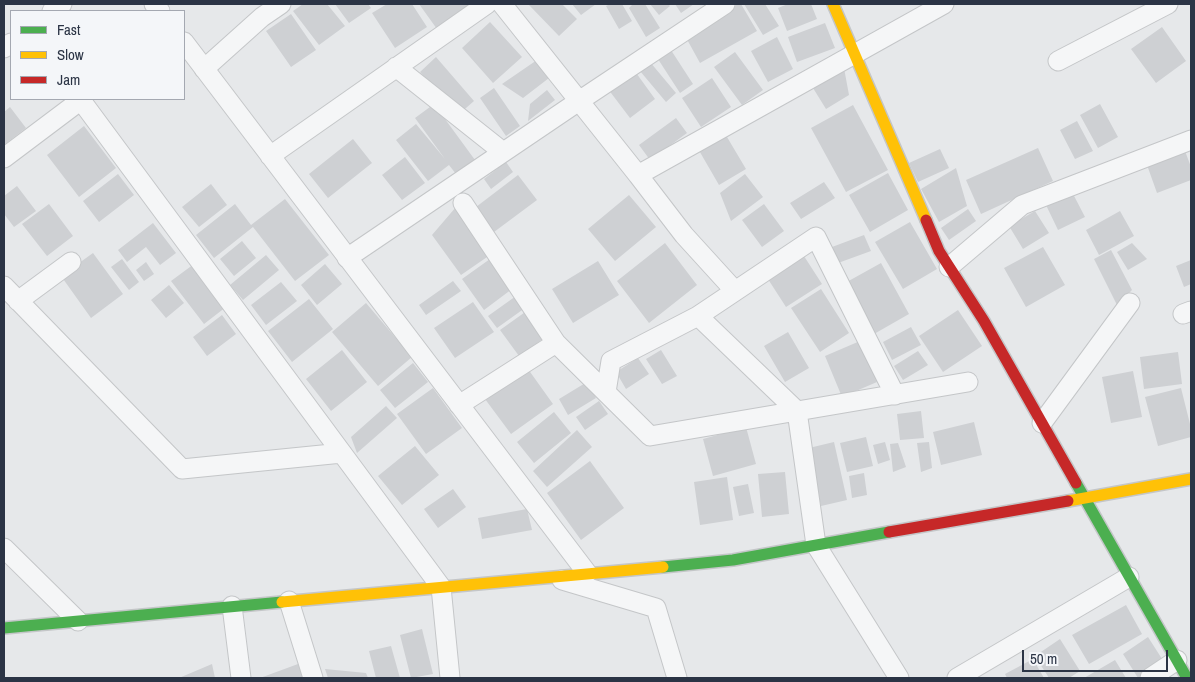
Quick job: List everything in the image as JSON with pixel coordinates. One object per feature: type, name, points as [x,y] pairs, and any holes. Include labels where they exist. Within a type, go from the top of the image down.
[{"type":"street","points":[[204,69],[262,17],[281,4]]},
{"type":"street","points":[[270,156],[487,4]]},
{"type":"street","points":[[502,4],[684,235],[735,291]]},
{"type":"street","points":[[347,258],[725,4]]},
{"type":"street","points":[[833,4],[938,251],[984,321],[1187,678]]},
{"type":"street","points":[[638,175],[944,4]]},
{"type":"street","points":[[1058,62],[1168,4]]},
{"type":"street","points":[[185,43],[587,573]]},
{"type":"street","points":[[396,68],[503,152]]},
{"type":"street","points":[[4,158],[80,100]]},
{"type":"street","points":[[82,100],[441,587],[450,678]]},
{"type":"street","points":[[949,267],[1022,205],[1191,140]]},
{"type":"street","points":[[463,203],[556,343],[650,436],[968,382]]},
{"type":"street","points":[[592,379],[611,361],[698,316],[816,237],[895,395]]},
{"type":"street","points":[[18,301],[71,262]]},
{"type":"street","points":[[4,286],[182,469],[342,453]]},
{"type":"street","points":[[1042,423],[1130,303]]},
{"type":"street","points":[[698,316],[796,411],[816,545],[899,678]]},
{"type":"street","points":[[459,405],[556,343]]},
{"type":"street","points":[[606,392],[611,361]]},
{"type":"street","points":[[4,628],[733,560],[1191,479]]},
{"type":"street","points":[[4,548],[78,621]]},
{"type":"street","points":[[551,576],[656,608],[677,678]]},
{"type":"street","points":[[957,678],[1129,577]]},
{"type":"street","points":[[289,601],[313,678]]},
{"type":"street","points":[[232,606],[241,678]]},
{"type":"street","points":[[1150,678],[1177,660]]},
{"type":"building","points":[[303,4],[327,4],[345,26],[319,45],[293,11]]},
{"type":"building","points":[[335,4],[368,4],[371,8],[349,23]]},
{"type":"building","points":[[387,4],[412,4],[427,27],[395,48],[372,13]]},
{"type":"building","points":[[419,4],[469,4],[470,5],[437,29]]},
{"type":"building","points":[[528,4],[562,4],[577,19],[559,36]]},
{"type":"building","points":[[572,4],[596,4],[581,15]]},
{"type":"building","points":[[622,4],[632,21],[619,29],[606,6]]},
{"type":"building","points":[[633,4],[645,4],[660,28],[646,37],[629,8]]},
{"type":"building","points":[[650,4],[668,4],[670,6],[659,15]]},
{"type":"building","points":[[675,4],[694,4],[681,13]]},
{"type":"building","points":[[741,4],[757,31],[700,63],[684,34]]},
{"type":"building","points":[[744,4],[765,4],[779,26],[763,35]]},
{"type":"building","points":[[788,4],[811,4],[817,19],[787,31],[778,8]]},
{"type":"building","points":[[291,14],[316,50],[291,67],[266,31]]},
{"type":"building","points":[[490,22],[522,57],[493,83],[462,48]]},
{"type":"building","points":[[825,23],[835,48],[797,62],[788,37]]},
{"type":"building","points":[[1162,27],[1186,61],[1156,83],[1131,49]]},
{"type":"building","points":[[777,37],[793,69],[768,82],[751,51]]},
{"type":"building","points":[[669,47],[693,84],[680,93],[656,56]]},
{"type":"building","points":[[735,52],[763,90],[742,105],[714,67]]},
{"type":"building","points":[[436,57],[474,101],[458,115],[420,72]]},
{"type":"building","points":[[537,60],[549,78],[523,98],[502,84]]},
{"type":"building","points":[[650,62],[676,93],[666,102],[640,71]]},
{"type":"building","points":[[844,68],[849,95],[826,109],[813,88]]},
{"type":"building","points":[[634,70],[655,99],[630,118],[608,89]]},
{"type":"building","points":[[712,78],[731,107],[701,127],[682,98]]},
{"type":"building","points":[[494,88],[520,126],[506,136],[480,98]]},
{"type":"building","points":[[547,90],[555,100],[528,121],[530,104]]},
{"type":"building","points":[[434,104],[475,160],[456,174],[449,165],[428,181],[396,140],[416,124],[445,159],[415,118]]},
{"type":"building","points":[[1100,104],[1118,137],[1098,148],[1080,115]]},
{"type":"building","points":[[853,105],[888,170],[846,192],[811,128]]},
{"type":"building","points":[[10,107],[26,128],[4,145],[4,112]]},
{"type":"building","points":[[676,118],[687,133],[650,160],[639,145]]},
{"type":"building","points":[[1077,121],[1093,151],[1075,159],[1060,130]]},
{"type":"building","points":[[84,126],[116,168],[79,197],[47,155]]},
{"type":"building","points":[[724,132],[746,169],[719,185],[697,147]]},
{"type":"building","points":[[353,139],[372,163],[328,198],[309,174]]},
{"type":"building","points":[[1038,148],[1053,181],[981,214],[966,180]]},
{"type":"building","points":[[940,149],[949,168],[918,182],[909,163]]},
{"type":"building","points":[[1185,151],[1191,167],[1191,180],[1157,193],[1147,165]]},
{"type":"building","points":[[405,157],[425,183],[402,200],[382,175]]},
{"type":"building","points":[[506,162],[513,172],[491,189],[484,179]]},
{"type":"building","points":[[956,168],[967,206],[939,222],[921,189]]},
{"type":"building","points":[[888,173],[908,210],[870,232],[849,195]]},
{"type":"building","points":[[118,174],[134,195],[99,222],[83,201]]},
{"type":"building","points":[[745,174],[763,197],[731,221],[720,193]]},
{"type":"building","points":[[518,175],[537,200],[494,232],[476,207]]},
{"type":"building","points":[[824,182],[835,198],[801,219],[790,203]]},
{"type":"building","points":[[211,184],[227,205],[199,227],[182,207]]},
{"type":"building","points":[[17,186],[36,211],[14,227],[4,214],[4,196]]},
{"type":"building","points":[[1072,192],[1085,217],[1058,230],[1046,205]]},
{"type":"building","points":[[629,195],[656,227],[615,261],[588,229]]},
{"type":"building","points":[[285,199],[329,255],[295,281],[253,227],[214,258],[196,235],[235,204],[251,225]]},
{"type":"building","points":[[49,204],[73,236],[47,256],[22,224]]},
{"type":"building","points":[[764,204],[784,231],[762,247],[742,220]]},
{"type":"building","points":[[456,207],[490,255],[461,275],[432,235]]},
{"type":"building","points":[[968,209],[976,221],[949,240],[941,228]]},
{"type":"building","points":[[1035,211],[1049,233],[1023,249],[1009,226]]},
{"type":"building","points":[[1120,211],[1134,236],[1099,255],[1086,230]]},
{"type":"building","points":[[910,222],[937,269],[903,289],[875,242]]},
{"type":"building","points":[[153,223],[176,253],[160,265],[146,247],[127,262],[118,250]]},
{"type":"building","points":[[864,235],[871,251],[838,263],[832,247]]},
{"type":"building","points":[[242,241],[256,258],[234,276],[220,259]]},
{"type":"building","points":[[665,243],[697,285],[649,323],[617,281]]},
{"type":"building","points":[[1132,243],[1147,259],[1128,270],[1117,252]]},
{"type":"building","points":[[1043,247],[1065,285],[1026,307],[1004,268]]},
{"type":"building","points":[[1111,250],[1132,290],[1117,305],[1094,259]]},
{"type":"building","points":[[93,253],[123,294],[91,318],[61,276]]},
{"type":"building","points":[[802,253],[822,284],[786,307],[766,276]]},
{"type":"building","points":[[266,255],[279,270],[243,300],[230,285]]},
{"type":"building","points":[[122,259],[139,282],[129,290],[111,267]]},
{"type":"building","points":[[490,259],[512,289],[484,310],[462,279]]},
{"type":"building","points":[[1191,260],[1191,284],[1184,287],[1176,266]]},
{"type":"building","points":[[598,261],[619,295],[573,323],[552,289]]},
{"type":"building","points":[[146,262],[154,274],[144,281],[136,270]]},
{"type":"building","points":[[881,263],[909,314],[874,334],[845,283]]},
{"type":"building","points":[[194,264],[226,307],[204,324],[171,281]]},
{"type":"building","points":[[325,264],[342,284],[317,305],[301,285]]},
{"type":"building","points":[[453,281],[461,291],[426,315],[419,305]]},
{"type":"building","points":[[281,282],[297,301],[266,325],[251,305]]},
{"type":"building","points":[[169,285],[184,303],[166,318],[151,300]]},
{"type":"building","points":[[821,289],[849,333],[820,352],[791,308]]},
{"type":"building","points":[[516,296],[525,308],[497,328],[488,316]]},
{"type":"building","points":[[309,299],[333,329],[292,362],[268,331]]},
{"type":"building","points":[[473,302],[494,332],[455,358],[434,328]]},
{"type":"building","points":[[366,303],[412,357],[378,386],[332,332]]},
{"type":"building","points":[[528,310],[547,336],[519,356],[500,330]]},
{"type":"building","points":[[958,310],[982,346],[943,372],[919,336]]},
{"type":"building","points":[[222,315],[236,334],[207,356],[193,337]]},
{"type":"building","points":[[911,327],[921,345],[892,360],[883,342]]},
{"type":"building","points":[[788,332],[809,368],[785,382],[764,346]]},
{"type":"building","points":[[860,341],[877,382],[842,397],[825,356]]},
{"type":"building","points":[[342,350],[367,382],[331,411],[306,379]]},
{"type":"building","points":[[661,350],[677,376],[662,384],[646,359]]},
{"type":"building","points":[[918,351],[928,365],[903,380],[894,366]]},
{"type":"building","points":[[1178,352],[1182,384],[1144,389],[1140,357]]},
{"type":"building","points":[[638,358],[649,374],[626,389],[616,372]]},
{"type":"building","points":[[413,363],[428,382],[395,408],[380,390]]},
{"type":"building","points":[[528,369],[553,404],[511,434],[485,399]]},
{"type":"building","points":[[1133,371],[1142,417],[1111,423],[1102,377]]},
{"type":"building","points":[[587,382],[596,398],[568,415],[559,399]]},
{"type":"building","points":[[433,388],[462,428],[426,454],[397,414]]},
{"type":"building","points":[[1181,388],[1191,428],[1191,437],[1158,446],[1145,397]]},
{"type":"building","points":[[599,401],[608,414],[585,430],[576,417]]},
{"type":"building","points":[[386,406],[397,418],[357,453],[351,437]]},
{"type":"building","points":[[921,411],[924,438],[900,440],[897,414]]},
{"type":"building","points":[[554,412],[571,433],[534,463],[517,442]]},
{"type":"building","points":[[974,422],[982,455],[941,465],[933,432]]},
{"type":"building","points":[[746,427],[756,464],[713,476],[703,439]]},
{"type":"building","points":[[577,430],[592,447],[547,487],[533,471]]},
{"type":"building","points":[[866,437],[873,466],[847,472],[840,443]]},
{"type":"building","points":[[834,442],[847,500],[821,506],[809,448]]},
{"type":"building","points":[[885,442],[890,460],[878,464],[873,445]]},
{"type":"building","points":[[929,442],[932,468],[921,472],[917,443]]},
{"type":"building","points":[[898,443],[906,467],[893,472],[890,444]]},
{"type":"building","points":[[415,446],[439,475],[402,505],[378,476]]},
{"type":"building","points":[[590,461],[624,508],[581,540],[547,493]]},
{"type":"building","points":[[785,472],[789,514],[762,517],[758,474]]},
{"type":"building","points":[[864,473],[867,495],[852,498],[849,476]]},
{"type":"building","points":[[727,477],[733,520],[700,525],[694,482]]},
{"type":"building","points":[[748,484],[754,513],[739,516],[733,487]]},
{"type":"building","points":[[453,489],[466,507],[438,528],[424,509]]},
{"type":"building","points":[[527,509],[532,530],[482,539],[478,518]]},
{"type":"building","points":[[1126,605],[1142,634],[1089,664],[1072,635]]},
{"type":"building","points":[[422,629],[433,674],[411,678],[400,635]]},
{"type":"building","points":[[1148,637],[1164,662],[1138,678],[1123,654]]},
{"type":"building","points":[[1060,639],[1080,671],[1069,678],[1049,678],[1035,656]]},
{"type":"building","points":[[391,646],[400,678],[376,678],[369,651]]},
{"type":"building","points":[[1033,659],[1044,678],[1007,678],[1005,674]]},
{"type":"building","points":[[1115,660],[1126,678],[1084,678]]},
{"type":"building","points":[[212,664],[215,678],[179,678]]},
{"type":"building","points":[[298,664],[303,678],[260,678]]},
{"type":"building","points":[[325,669],[366,673],[368,678],[328,678]]},
{"type":"traffic: fast","points":[[1076,483],[1187,678]]},
{"type":"traffic: fast","points":[[663,567],[733,560],[889,532]]},
{"type":"traffic: fast","points":[[4,628],[282,602]]},
{"type":"traffic: slow","points":[[833,4],[926,220]]},
{"type":"traffic: slow","points":[[1068,501],[1191,479]]},
{"type":"traffic: slow","points":[[282,602],[663,567]]},
{"type":"traffic: jam","points":[[926,220],[939,251],[984,321],[1076,483]]},
{"type":"traffic: jam","points":[[889,532],[1068,501]]}]
